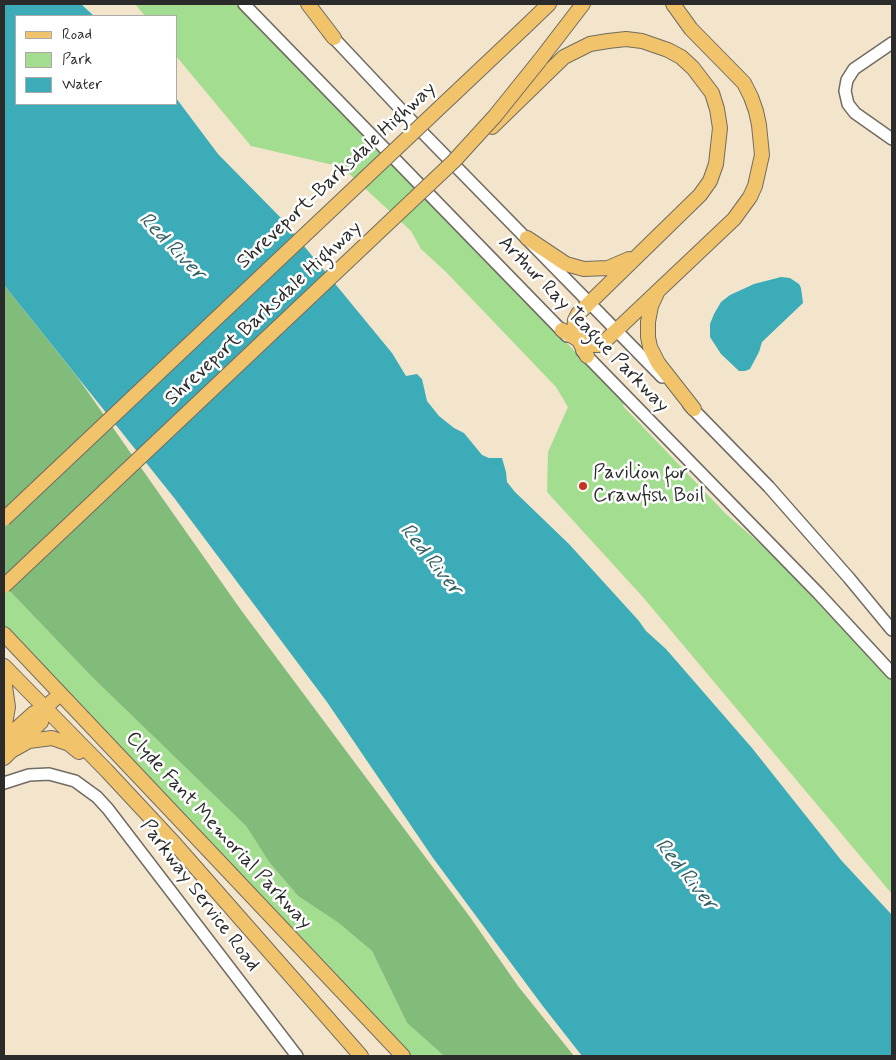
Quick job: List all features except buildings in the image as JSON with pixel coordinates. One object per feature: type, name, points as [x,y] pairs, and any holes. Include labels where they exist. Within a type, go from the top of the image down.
[{"type":"main road","points":[[308,4],[334,38]]},
{"type":"main road","points":[[528,24],[545,4]]},
{"type":"main road","points":[[528,24],[549,4]]},
{"type":"main road","name":"Shreveport Barksdale Highway","points":[[4,586],[454,161],[546,64],[583,4]]},
{"type":"main road","points":[[562,330],[578,341],[590,346],[604,342],[738,214],[755,186],[762,155],[756,111],[744,83],[691,29],[673,4]]},
{"type":"main road","name":"Shreveport-Barksdale Highway","points":[[4,519],[528,24]]},
{"type":"main road","points":[[546,64],[564,58],[590,44],[626,40],[642,41],[656,45],[681,58],[692,68],[712,93],[720,128],[716,164],[710,181],[696,199],[574,320],[574,331],[587,356]]},
{"type":"main road","points":[[527,238],[566,264],[590,270],[619,265],[649,244]]},
{"type":"main road","points":[[660,288],[651,306],[648,328],[649,342],[658,363],[694,409]]},
{"type":"main road","name":"Clyde Fant Memorial Parkway","points":[[4,634],[403,1056]]},
{"type":"main road","name":"Clyde Fant Memorial Parkway","points":[[4,666],[107,771],[174,844],[361,1056]]},
{"type":"main road","points":[[4,679],[8,707],[4,730]]},
{"type":"main road","points":[[6,750],[34,713],[45,708],[60,694]]},
{"type":"main road","points":[[6,750],[29,741],[52,738],[69,744],[107,771]]},
{"type":"street","name":"Arthur Ray Teague Parkway","points":[[244,4],[813,588],[892,673]]},
{"type":"street","name":"Arthur Ray Teague Parkway","points":[[299,4],[775,494],[892,630]]},
{"type":"street","points":[[892,44],[854,69],[847,80],[845,91],[848,104],[855,113],[892,139]]},
{"type":"street","name":"Parkway Service Road","points":[[4,783],[34,774],[56,776],[75,781],[88,789],[108,809],[297,1056]]},
{"type":"green space","points":[[135,4],[236,4],[567,343],[624,403],[623,406],[726,514],[772,554],[887,676],[892,682],[892,894],[642,596],[547,492],[548,452],[568,407],[556,387],[446,272],[421,249],[411,231],[342,167],[251,146],[178,58],[178,15],[144,15]]},
{"type":"green space","points":[[4,285],[78,378],[241,610],[470,917],[518,986],[574,1056],[444,1056],[407,1023],[372,951],[339,923],[298,896],[269,862],[246,826],[91,676],[4,585]]},
{"type":"green space","points":[[4,585],[91,676],[246,826],[269,862],[298,896],[340,923],[372,951],[407,1023],[444,1056],[408,1056],[4,627]]},
{"type":"water","name":"Red River","points":[[4,4],[81,4],[93,15],[15,15],[15,105],[178,105],[178,101],[218,154],[281,218],[392,353],[406,376],[417,374],[422,379],[427,401],[439,416],[464,433],[482,455],[489,458],[502,458],[507,482],[515,492],[569,544],[646,631],[666,649],[752,748],[841,860],[892,915],[892,1056],[582,1056],[433,858],[327,702],[175,499],[4,285]]},
{"type":"water","points":[[781,277],[790,278],[799,284],[803,303],[762,342],[750,369],[739,371],[721,354],[710,337],[710,324],[714,314],[721,302],[730,295],[754,284]]},
{"type":"place","name":"Pavilion for Crawfish Boil","points":[[583,486]]}]
